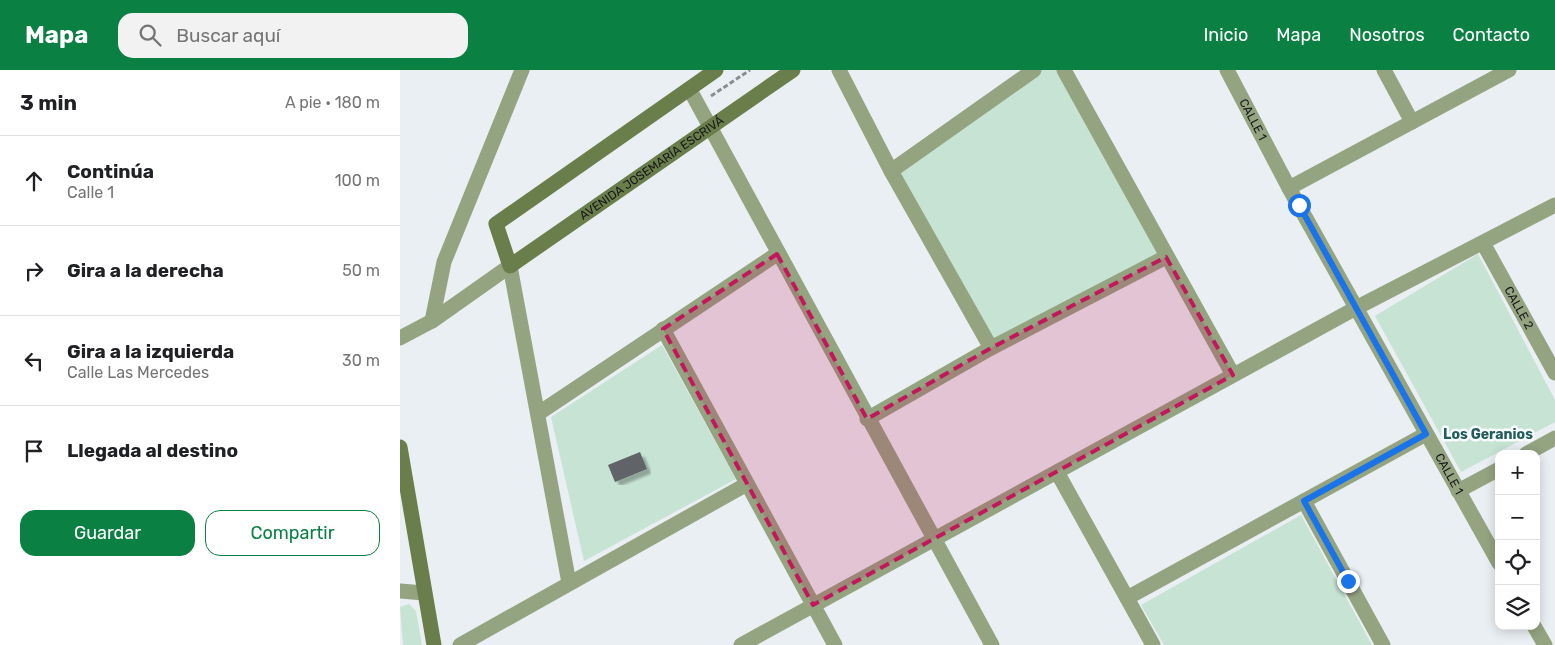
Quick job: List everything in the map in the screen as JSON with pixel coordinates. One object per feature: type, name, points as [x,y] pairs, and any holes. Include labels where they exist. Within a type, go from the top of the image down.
[{"type":"main road","points":[[510,266],[496,224],[716,70]]},
{"type":"main road","name":"AVENIDA JOSEMARÍA ESCRIVÁ","points":[[510,266],[792,70]]},
{"type":"main road","points":[[400,447],[434,645]]},
{"type":"street","points":[[432,321],[444,262],[522,70]]},
{"type":"street","points":[[839,70],[890,171],[991,348]]},
{"type":"street","points":[[890,171],[1034,70]]},
{"type":"street","points":[[1064,70],[1166,257],[1234,375]]},
{"type":"street","name":"CALLE 1","points":[[1227,70],[1289,188],[1495,556]]},
{"type":"street","points":[[1384,70],[1412,122]]},
{"type":"street","points":[[1289,188],[1510,70]]},
{"type":"street","points":[[690,90],[711,125],[777,254],[992,645]]},
{"type":"street","points":[[741,645],[1356,308],[1555,205]]},
{"type":"street","name":"CALLE 2","points":[[1483,243],[1555,373]]},
{"type":"street","points":[[539,413],[777,254]]},
{"type":"street","points":[[867,419],[991,348],[1166,257]]},
{"type":"street","points":[[400,338],[432,321],[510,266],[539,413],[569,583]]},
{"type":"street","points":[[663,329],[835,645]]},
{"type":"street","points":[[1127,598],[1426,434]]},
{"type":"street","points":[[1533,450],[1555,438]]},
{"type":"street","points":[[1458,491],[1495,471]]},
{"type":"street","points":[[1057,472],[1154,645]]},
{"type":"street","points":[[460,645],[747,484]]},
{"type":"street","points":[[1304,501],[1383,645]]},
{"type":"street","points":[[400,591],[424,593]]},
{"type":"street","points":[[1536,630],[1545,645]]},
{"type":"highlighted area","points":[[777,254],[867,419],[991,348],[1166,257],[1233,375],[813,605],[663,329]]},
{"type":"green space","points":[[1034,70],[1064,70],[1166,257],[991,348],[891,171]]},
{"type":"green space","points":[[1478,254],[1555,400],[1555,422],[1502,450],[1495,450],[1495,454],[1461,472],[1375,316]]},
{"type":"green space","points":[[662,345],[736,479],[584,561],[551,417]]},
{"type":"green space","points":[[1301,515],[1372,645],[1164,645],[1141,605]]},
{"type":"green space","points":[[409,604],[416,611],[422,645],[403,645],[400,607]]},
{"type":"building","points":[[640,452],[647,469],[615,482],[608,465]]},
{"type":"district","name":"Los Geranios","points":[[1488,434]]},
{"type":"route","points":[[1299,205],[1426,434],[1304,501],[1348,581]]}]
